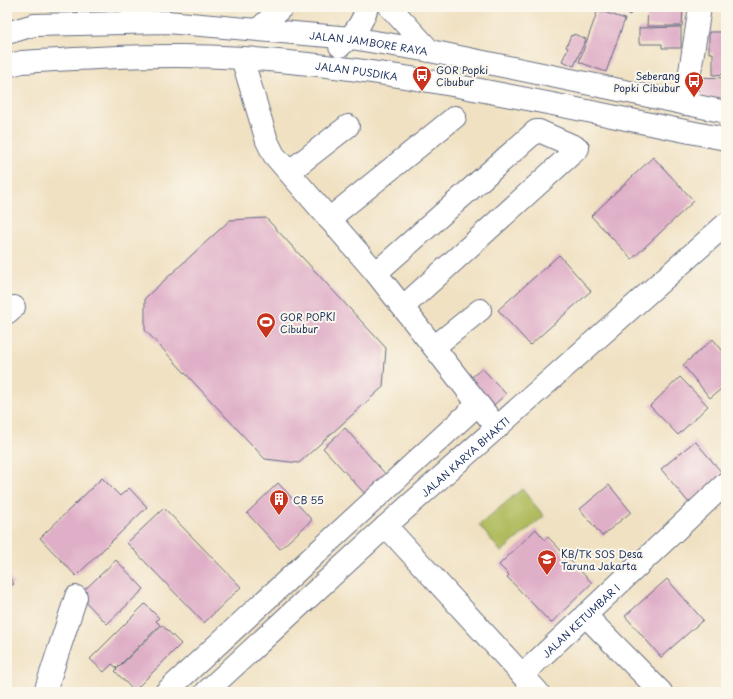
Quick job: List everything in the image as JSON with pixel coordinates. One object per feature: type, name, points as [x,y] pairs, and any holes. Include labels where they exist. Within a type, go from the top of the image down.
[{"type":"street","points":[[259,29],[282,7]]},
{"type":"street","points":[[313,65],[351,38],[364,16],[367,7]]},
{"type":"street","points":[[390,7],[430,51]]},
{"type":"street","points":[[685,104],[700,7]]},
{"type":"street","name":"JALAN JAMBORE RAYA","points":[[7,33],[34,25],[160,15],[259,29],[351,38],[430,51],[726,112]]},
{"type":"street","name":"JALAN PUSDIKA","points":[[7,66],[22,62],[132,56],[242,58],[313,65],[426,80],[726,139]]},
{"type":"street","points":[[242,58],[266,141],[274,155],[330,219],[403,307],[497,428]]},
{"type":"street","points":[[330,219],[455,117]]},
{"type":"street","points":[[289,172],[348,126]]},
{"type":"street","points":[[376,274],[536,132],[540,131],[578,148],[403,307]]},
{"type":"street","name":"JALAN KARYA BHAKTI","points":[[206,692],[386,526],[726,224]]},
{"type":"street","points":[[434,347],[480,310]]},
{"type":"street","points":[[166,692],[478,404]]},
{"type":"street","name":"JALAN KETUMBAR I","points":[[522,675],[726,483]]},
{"type":"street","points":[[386,526],[538,692]]},
{"type":"street","points":[[45,692],[76,597]]},
{"type":"street","points":[[585,615],[661,692]]},
{"type":"green space","points":[[522,489],[544,516],[501,552],[479,525]]},
{"type":"building","points":[[610,7],[633,7],[630,15]]},
{"type":"building","points":[[648,7],[683,7],[682,26],[647,26]]},
{"type":"building","points":[[598,10],[625,19],[606,72],[579,62]]},
{"type":"building","points":[[681,27],[681,48],[662,48],[662,44],[639,44],[639,28]]},
{"type":"building","points":[[709,32],[726,32],[726,74],[713,75],[713,53],[709,53]]},
{"type":"building","points":[[574,34],[586,39],[574,66],[562,61],[568,48],[566,47],[571,35],[573,36]]},
{"type":"building","points":[[695,77],[726,78],[726,103],[695,102]]},
{"type":"building","points":[[653,157],[694,201],[632,259],[591,216]]},
{"type":"building","name":"GOR POPKI Cibubur","points":[[266,218],[386,348],[383,387],[299,463],[265,459],[145,330],[145,298],[230,220]]},
{"type":"building","points":[[559,255],[591,291],[530,345],[498,310]]},
{"type":"building","points":[[713,339],[726,355],[726,385],[710,398],[683,365]]},
{"type":"building","points":[[482,368],[506,394],[494,405],[470,379]]},
{"type":"building","points":[[680,377],[708,406],[678,435],[650,406]]},
{"type":"building","points":[[345,428],[387,476],[366,495],[323,448]]},
{"type":"building","points":[[695,441],[723,474],[689,503],[661,469]]},
{"type":"building","points":[[102,478],[120,496],[129,488],[147,507],[76,576],[40,538]]},
{"type":"building","name":"CB 55","points":[[278,483],[312,520],[280,549],[247,513]]},
{"type":"building","points":[[609,485],[631,512],[602,536],[580,509]]},
{"type":"building","points":[[164,508],[241,587],[204,623],[127,543]]},
{"type":"building","name":"KB/TK SOS Desa Taruna Jakarta","points":[[536,529],[545,540],[548,537],[592,583],[551,623],[507,577],[509,575],[499,565]]},
{"type":"building","points":[[116,560],[144,589],[107,624],[79,595]]},
{"type":"building","points":[[7,575],[14,584],[7,589]]},
{"type":"building","points":[[667,579],[703,620],[661,657],[625,616]]},
{"type":"building","points":[[145,604],[159,618],[156,621],[160,625],[117,668],[112,664],[104,672],[90,659]]},
{"type":"building","points":[[162,625],[181,644],[134,691],[115,671]]},
{"type":"place","name":"GOR Popki Cibubur","points":[[422,92]]},
{"type":"place","name":"Seberang Popki Cibubur","points":[[694,98]]},
{"type":"place","name":"GOR POPKI Cibubur","points":[[266,339]]},
{"type":"place","name":"CB 55","points":[[279,516]]},
{"type":"place","name":"KB/TK SOS Desa Taruna Jakarta","points":[[547,576]]}]
